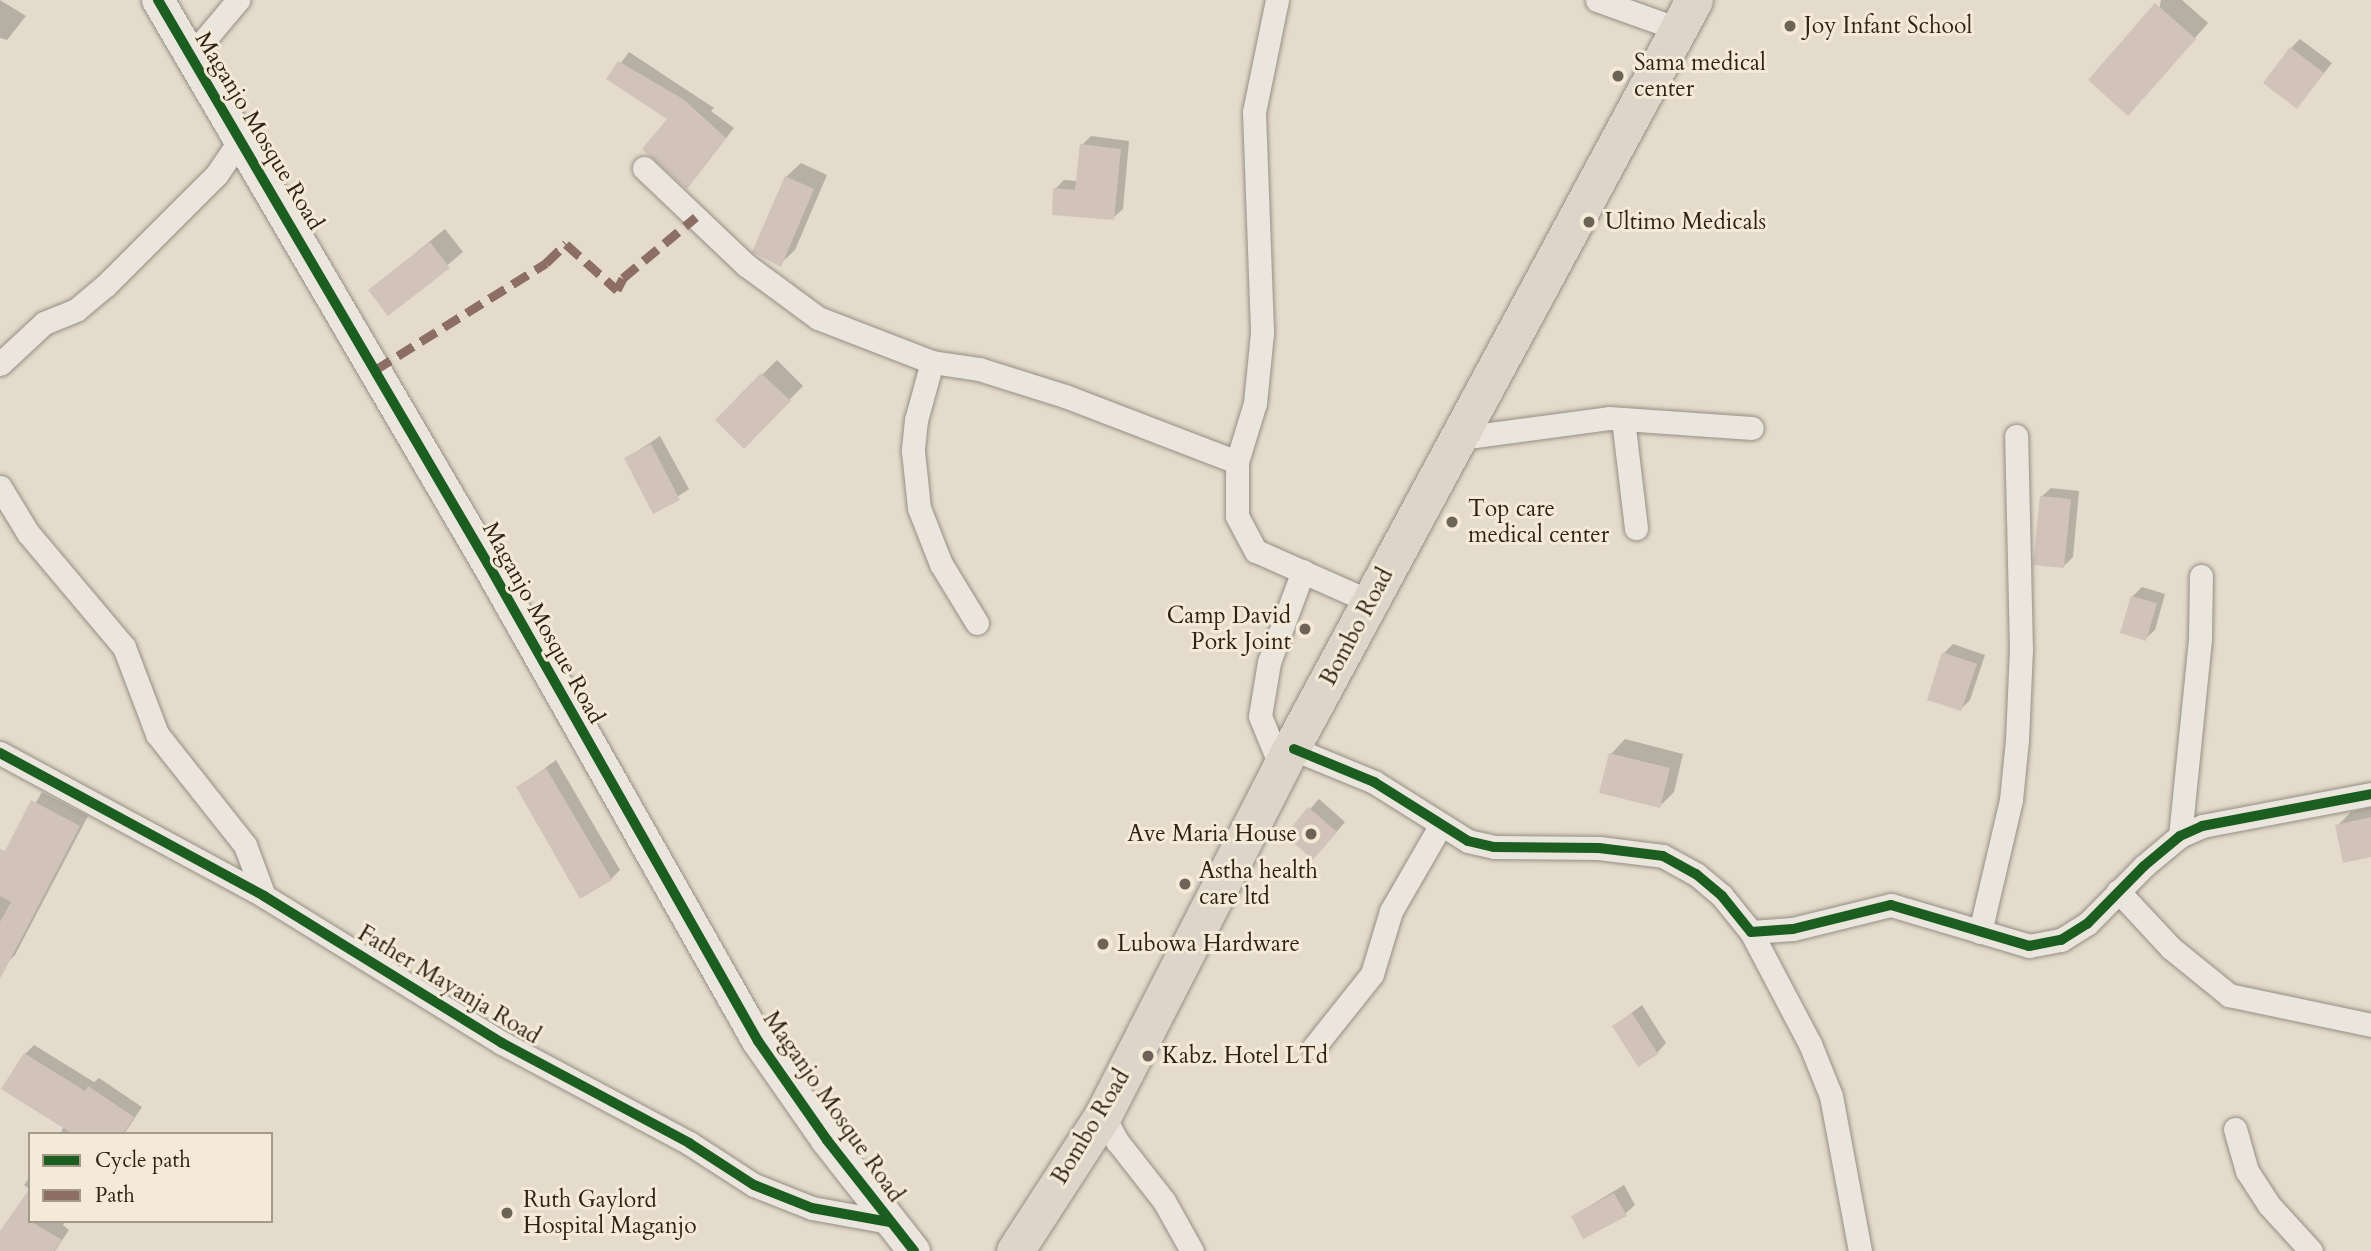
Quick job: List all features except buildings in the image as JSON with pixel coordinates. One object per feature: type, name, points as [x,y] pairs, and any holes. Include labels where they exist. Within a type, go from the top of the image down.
[{"type":"main road","name":"Bombo Road","points":[[1016,1251],[1103,1115],[1369,601],[1460,438],[1686,15]]},
{"type":"street","name":"Maganjo Mosque Road","points":[[158,0],[488,564],[751,1030],[889,1222],[914,1251]]},
{"type":"street","points":[[190,57],[238,0]]},
{"type":"street","points":[[1277,0],[1254,112],[1260,364],[1255,403],[1237,462],[1237,516],[1246,538],[1271,560],[1303,570],[1369,601]]},
{"type":"street","points":[[1597,0],[1686,15]]},
{"type":"street","points":[[0,364],[44,323],[76,310],[105,286],[217,174],[240,140]]},
{"type":"street","points":[[644,168],[746,265],[818,318],[932,362],[979,369],[1065,396],[1237,462]]},
{"type":"street","points":[[932,362],[916,420],[913,451],[919,508],[941,564],[977,623]]},
{"type":"street","points":[[1460,438],[1623,419],[1752,428]]},
{"type":"street","points":[[1623,419],[1636,528]]},
{"type":"street","points":[[1980,932],[2011,800],[2017,740],[2021,650],[2016,436]]},
{"type":"street","points":[[0,486],[28,533],[124,648],[157,734],[245,845],[264,896]]},
{"type":"street","points":[[1303,570],[1269,662],[1259,716],[1287,758],[1374,782],[1440,826],[1468,841],[1494,847],[1599,848],[1663,856],[1696,874],[1722,896],[1751,932],[1810,1044],[1831,1096],[1860,1251]]},
{"type":"street","points":[[2180,836],[2200,638],[2200,576]]},
{"type":"street","name":"Father Mayanja Road","points":[[0,753],[264,896],[502,1043],[689,1143],[754,1185],[812,1208],[889,1222]]},
{"type":"street","points":[[1751,932],[1793,929],[1891,905],[2029,946],[2061,940],[2087,924],[2118,891],[2180,836],[2230,817],[2371,794]]},
{"type":"street","points":[[1314,1047],[1372,974],[1391,911],[1440,826]]},
{"type":"street","points":[[2118,891],[2171,948],[2229,995],[2371,1025]]},
{"type":"street","points":[[1103,1115],[1117,1141],[1164,1201],[1192,1251]]},
{"type":"street","points":[[2235,1129],[2247,1171],[2262,1194],[2311,1251]]},
{"type":"marked path","points":[[375,370],[546,263],[566,244],[617,290],[623,278],[696,217]]},
{"type":"cycle path","points":[[158,0],[488,564],[758,1041],[827,1140],[914,1251]]},
{"type":"cycle path","points":[[1294,749],[1374,782],[1468,841],[1494,847],[1599,848],[1663,856],[1696,874],[1722,896],[1751,932],[1793,929],[1891,905],[2029,946],[2061,940],[2087,924],[2144,866],[2180,836],[2202,826],[2371,794]]},
{"type":"cycle path","points":[[0,753],[264,896],[502,1043],[689,1143],[754,1185],[812,1208],[889,1222]]},
{"type":"place","name":"Joy Infant School","points":[[1790,26]]},
{"type":"place","name":"Sama medical center","points":[[1618,76]]},
{"type":"place","name":"Ultimo Medicals","points":[[1589,222]]},
{"type":"place","name":"Top care medical center","points":[[1452,522]]},
{"type":"place","name":"Camp David Pork Joint","points":[[1305,629]]},
{"type":"place","name":"Ave Maria House","points":[[1311,834]]},
{"type":"place","name":"Astha health care ltd","points":[[1185,884]]},
{"type":"place","name":"Lubowa Hardware","points":[[1103,944]]},
{"type":"place","name":"Kabz. Hotel LTd","points":[[1148,1056]]},
{"type":"place","name":"Ruth Gaylord Hospital Maganjo","points":[[507,1213]]}]
